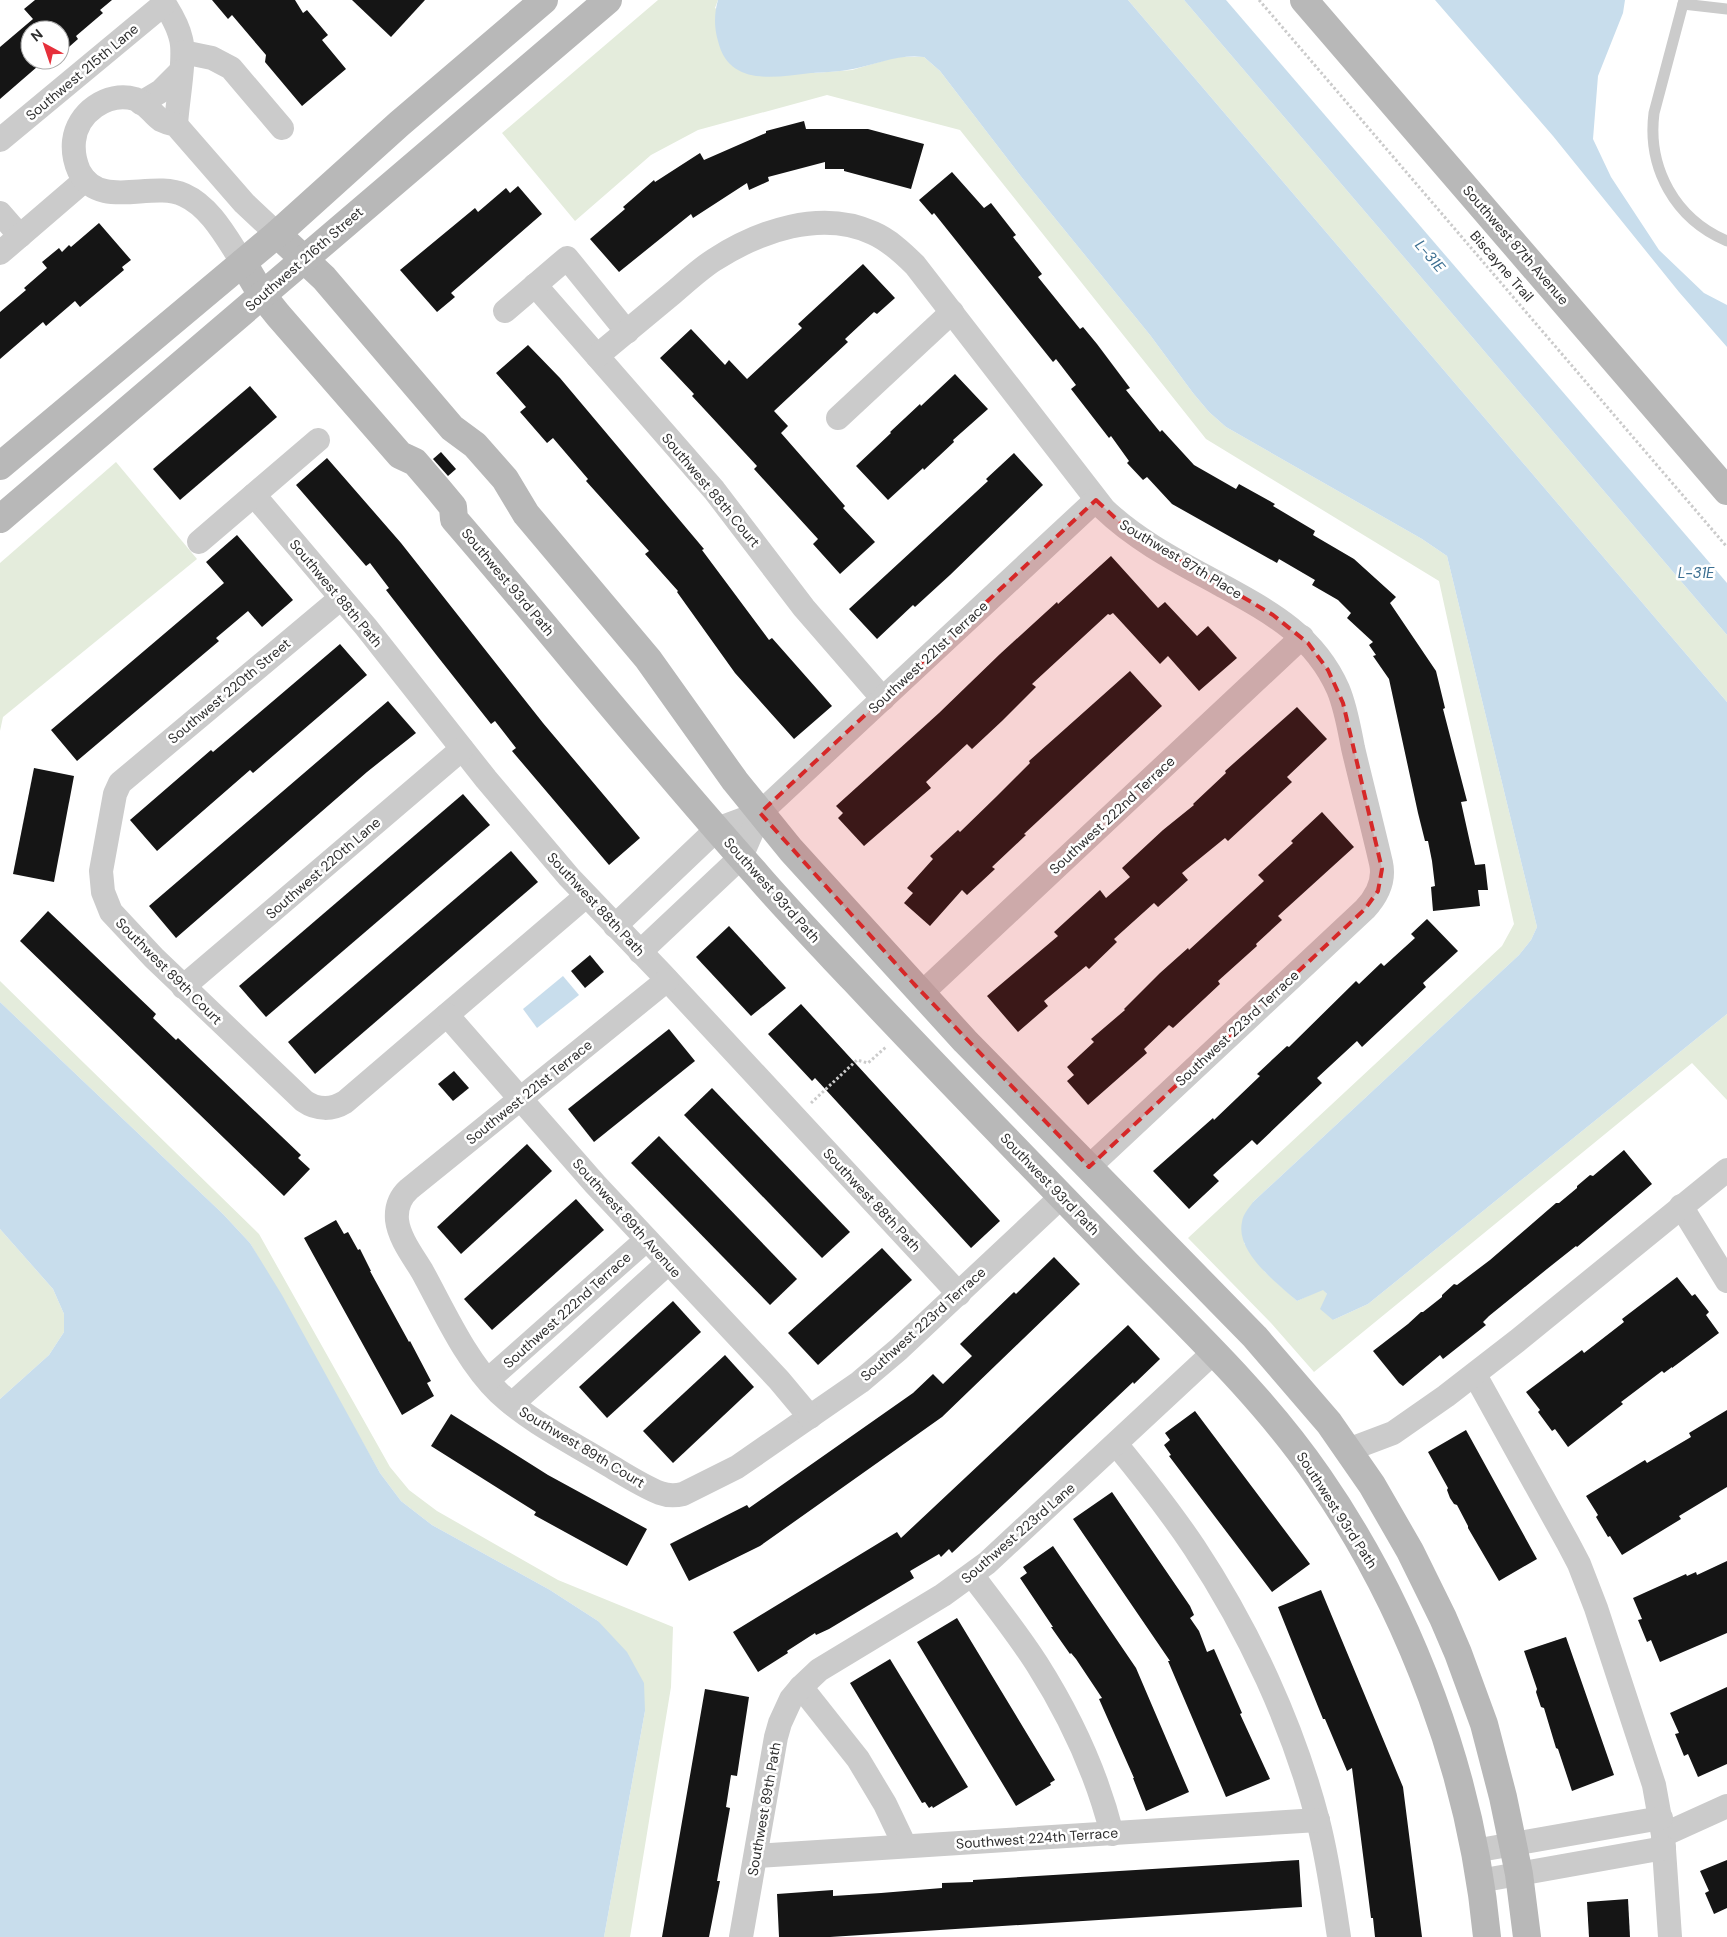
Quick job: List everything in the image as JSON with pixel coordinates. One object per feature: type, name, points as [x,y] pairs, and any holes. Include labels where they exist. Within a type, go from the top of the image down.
[{"type":"street","points":[[0,466],[277,234],[399,124],[544,0]]},
{"type":"street","name":"Southwest 87th Avenue","points":[[1304,0],[1727,491]]},
{"type":"street","points":[[163,2],[177,26],[182,61],[176,125]]},
{"type":"street","name":"Southwest 215th Lane","points":[[0,140],[163,2]]},
{"type":"street","name":"Southwest 216th Street","points":[[0,519],[601,2]]},
{"type":"street","points":[[142,102],[161,90],[182,61],[212,58],[231,68],[282,128]]},
{"type":"street","points":[[243,263],[210,216],[189,197],[167,191],[110,192],[95,188],[85,180],[77,167],[74,147],[74,139],[83,118],[94,107],[107,100],[126,98],[142,102],[161,120],[176,125],[244,203],[331,286],[452,428],[463,454],[494,489],[526,514],[648,659],[735,781],[791,850],[965,1041],[1255,1337],[1317,1408],[1372,1485],[1410,1551],[1454,1644],[1484,1724],[1499,1779],[1519,1874],[1527,1937]]},
{"type":"street","points":[[0,253],[85,180]]},
{"type":"street","points":[[0,212],[20,236]]},
{"type":"street","name":"Southwest 87th Place","points":[[627,332],[708,264],[732,250],[779,230],[810,223],[830,223],[859,228],[882,237],[904,254],[920,271],[1096,500],[1125,527],[1191,568],[1273,615],[1302,637],[1328,670],[1343,703],[1382,869],[1380,885]]},
{"type":"street","points":[[505,312],[567,258],[627,332],[597,356]]},
{"type":"street","name":"Southwest 93rd Path","points":[[243,263],[262,295],[400,455],[415,462],[439,490],[453,507],[454,519],[717,829],[879,1007],[1247,1387],[1296,1445],[1339,1508],[1377,1572],[1401,1623],[1437,1710],[1459,1783],[1474,1851],[1487,1937]]},
{"type":"street","name":"Southwest 88th Court","points":[[535,285],[732,510],[804,608],[883,699]]},
{"type":"street","points":[[838,418],[952,312]]},
{"type":"street","points":[[199,542],[318,440]]},
{"type":"street","name":"Southwest 88th Path","points":[[254,495],[341,598],[462,749],[586,896],[668,980],[959,1294]]},
{"type":"street","name":"Southwest 221st Terrace","points":[[615,926],[717,829],[760,813],[1096,500]]},
{"type":"street","name":"Southwest 220th Street","points":[[118,786],[155,752],[341,598]]},
{"type":"street","name":"Southwest 222nd Terrace","points":[[922,993],[1302,637]]},
{"type":"street","name":"Southwest 220th Lane","points":[[184,987],[462,749]]},
{"type":"street","name":"Southwest 89th Court","points":[[118,786],[101,870],[105,900],[111,912],[184,987],[304,1101],[317,1108],[327,1108],[345,1102],[447,1015]]},
{"type":"street","name":"Southwest 221st Terrace","points":[[640,952],[742,857],[760,813]]},
{"type":"street","name":"Southwest 223rd Terrace","points":[[1089,1167],[1365,909],[1376,896],[1380,885]]},
{"type":"street","points":[[447,1015],[586,896]]},
{"type":"street","name":"Southwest 221st Terrace","points":[[397,1210],[401,1199],[408,1189],[668,980]]},
{"type":"street","name":"Southwest 89th Avenue","points":[[447,1015],[646,1240],[779,1380],[810,1417]]},
{"type":"street","points":[[1348,1450],[1393,1433],[1475,1375],[1727,1170]]},
{"type":"street","name":"Southwest 223rd Terrace","points":[[670,1496],[688,1492],[737,1467],[878,1368],[1061,1197]]},
{"type":"street","points":[[1681,1206],[1727,1281]]},
{"type":"street","name":"Southwest 89th Court","points":[[397,1210],[398,1223],[403,1237],[460,1339],[488,1380],[512,1404],[553,1432],[646,1486],[661,1494],[670,1496]]},
{"type":"street","name":"Southwest 222nd Terrace","points":[[488,1380],[646,1240]]},
{"type":"street","points":[[512,1404],[668,1263]]},
{"type":"street","name":"Southwest 223rd Lane","points":[[801,1687],[819,1670],[943,1595],[972,1575],[1018,1536],[1214,1352]]},
{"type":"street","points":[[1475,1375],[1579,1564],[1596,1608],[1652,1777],[1663,1833],[1670,1937]]},
{"type":"street","points":[[1116,1444],[1180,1527],[1250,1642],[1277,1703],[1318,1820],[1326,1854],[1339,1937]]},
{"type":"street","points":[[972,1575],[1036,1663],[1062,1707],[1100,1791],[1112,1834]]},
{"type":"street","points":[[801,1687],[858,1759],[885,1804],[905,1846]]},
{"type":"street","name":"Southwest 89th Path","points":[[741,1937],[778,1730],[785,1711],[801,1687]]},
{"type":"street","points":[[1479,1881],[1519,1874],[1663,1833],[1727,1806]]},
{"type":"street","name":"Southwest 224th Terrace","points":[[756,1856],[1318,1820]]},
{"type":"street","points":[[1474,1851],[1513,1844],[1663,1833]]},
{"type":"lane","points":[[1727,9],[1684,2],[1652,125],[1654,149],[1663,181],[1670,194],[1696,223],[1727,241]]},
{"type":"path","name":"Biscayne Trail","points":[[1259,0],[1727,547]]},
{"type":"path","points":[[809,1105],[857,1060],[868,1063],[889,1044]]},
{"type":"highlighted area","points":[[1096,500],[1125,527],[1273,615],[1308,643],[1328,670],[1343,703],[1382,869],[1378,891],[1365,909],[1089,1167],[914,984],[760,813]]},
{"type":"green space","points":[[658,0],[718,0],[715,8],[815,73],[852,70],[896,57],[924,57],[940,71],[1023,179],[1150,335],[1209,412],[1226,427],[1422,539],[1447,556],[1537,927],[1531,940],[1519,955],[1253,1202],[1244,1243],[1265,1272],[1297,1301],[1323,1289],[1327,1294],[1333,1320],[1368,1304],[1727,1014],[1727,1100],[1692,1063],[1314,1372],[1271,1323],[1188,1238],[1502,946],[1514,924],[1439,581],[1206,439],[960,130],[827,95],[698,130],[651,155],[575,221],[502,133]]},
{"type":"green space","points":[[1128,0],[1184,0],[1727,635],[1727,702]]},
{"type":"green space","points":[[116,462],[197,559],[3,717],[0,731],[0,563]]},
{"type":"green space","points":[[0,981],[259,1234],[390,1467],[409,1490],[437,1511],[558,1580],[673,1627],[671,1687],[630,1937],[604,1937],[645,1711],[598,1621],[550,1590],[432,1525],[401,1501],[380,1473],[250,1243],[223,1214],[0,1002]]},
{"type":"green space","points":[[0,1229],[53,1289],[64,1314],[64,1332],[49,1355],[0,1399]]},
{"type":"water","points":[[718,0],[1128,0],[1727,702],[1727,1014],[1368,1304],[1333,1320],[1320,1309],[1327,1294],[1323,1290],[1297,1301],[1269,1276],[1251,1256],[1245,1245],[1242,1222],[1253,1202],[1519,955],[1531,940],[1537,927],[1447,556],[1422,539],[1226,427],[1209,412],[1150,335],[1023,179],[940,71],[924,57],[896,58],[842,71],[769,77],[755,76],[732,66],[724,56],[716,31],[715,20]]},
{"type":"water","name":"L-31E","points":[[1184,0],[1226,0],[1727,583],[1727,635]]},
{"type":"water","points":[[1435,0],[1625,0],[1623,13],[1598,76],[1593,139],[1611,177],[1659,250],[1704,293],[1727,305],[1727,347],[1679,292],[1553,136]]},
{"type":"water","points":[[563,976],[579,995],[537,1028],[523,1009]]},
{"type":"water","points":[[0,1002],[223,1214],[250,1243],[282,1295],[380,1473],[401,1501],[432,1525],[550,1590],[598,1621],[627,1652],[644,1683],[645,1711],[604,1937],[0,1937],[0,1399],[49,1355],[64,1332],[64,1314],[53,1289],[0,1229]]},
{"type":"building","points":[[35,0],[112,0],[100,10],[103,13],[76,36],[78,39],[70,46],[70,20],[32,20],[33,19],[24,9]]},
{"type":"building","points":[[212,0],[295,0],[303,13],[307,10],[328,35],[322,40],[346,69],[302,106],[265,62],[266,55],[232,15],[228,19]]},
{"type":"building","points":[[352,0],[425,0],[391,37]]},
{"type":"building","points":[[20,30],[20,70],[33,70],[0,99],[0,47]]},
{"type":"building","points":[[804,121],[806,129],[868,129],[924,144],[911,189],[844,171],[844,169],[825,169],[825,162],[768,177],[769,181],[749,190],[747,183],[693,218],[691,214],[619,272],[590,239],[625,209],[623,207],[654,180],[655,182],[700,153],[704,160],[766,133],[766,131]]},
{"type":"building","points":[[952,172],[984,208],[991,203],[1016,235],[1013,237],[1042,274],[1038,277],[1080,329],[1083,327],[1097,344],[1130,388],[1126,390],[1160,432],[1162,430],[1194,465],[1236,489],[1239,484],[1275,504],[1273,506],[1315,531],[1313,535],[1354,559],[1396,597],[1390,603],[1436,671],[1445,708],[1443,709],[1467,801],[1461,802],[1475,865],[1485,864],[1488,890],[1478,890],[1480,906],[1433,911],[1431,887],[1435,886],[1428,841],[1425,841],[1418,813],[1389,679],[1373,656],[1376,655],[1369,645],[1373,642],[1347,618],[1351,613],[1338,600],[1312,585],[1315,580],[1279,559],[1277,563],[1172,504],[1147,477],[1143,480],[1127,463],[1129,461],[1111,436],[1109,438],[1071,389],[1076,385],[1056,359],[1053,362],[934,213],[932,215],[919,200]]},
{"type":"building","points":[[518,186],[542,214],[451,293],[455,297],[437,312],[400,270],[475,208],[478,212],[506,188],[510,193]]},
{"type":"building","points":[[99,223],[131,260],[122,267],[124,270],[80,307],[75,301],[46,326],[43,322],[0,359],[0,312],[26,290],[24,288],[47,268],[42,262],[59,248],[62,252],[69,245],[71,247]]},
{"type":"building","points":[[863,264],[895,298],[877,314],[874,312],[845,339],[848,342],[774,411],[788,426],[781,433],[845,506],[843,508],[875,542],[840,574],[813,544],[818,539],[754,469],[757,466],[692,396],[694,394],[660,358],[691,329],[725,365],[729,360],[747,379],[802,328],[798,324]]},
{"type":"building","points":[[528,345],[560,378],[704,549],[702,550],[769,640],[772,638],[832,706],[794,739],[735,673],[678,591],[645,554],[649,551],[586,481],[588,479],[553,438],[547,443],[520,412],[526,407],[496,373]]},
{"type":"building","points":[[955,374],[988,409],[953,440],[954,442],[924,470],[923,468],[888,500],[856,466],[920,404],[921,406]]},
{"type":"building","points":[[250,386],[277,417],[180,500],[153,469]]},
{"type":"building","points":[[441,452],[456,469],[448,476],[433,459]]},
{"type":"building","points":[[1014,453],[1043,485],[950,575],[915,607],[913,605],[877,639],[849,609],[988,481],[986,479]]},
{"type":"building","points":[[327,458],[401,543],[543,723],[640,838],[609,865],[512,751],[516,748],[495,721],[491,724],[438,657],[386,590],[389,588],[370,563],[366,566],[296,485]]},
{"type":"building","points":[[237,535],[293,600],[262,627],[248,611],[216,638],[219,641],[77,761],[51,730],[224,583],[206,562]]},
{"type":"building","points":[[1111,556],[1158,608],[1165,602],[1197,636],[1208,626],[1237,658],[1199,691],[1168,656],[1160,664],[1113,613],[1108,614],[1032,684],[1036,687],[1002,721],[972,749],[967,744],[926,782],[931,788],[864,846],[838,818],[843,813],[836,806],[939,713],[1057,602],[1058,604]]},
{"type":"building","points":[[340,644],[367,675],[253,773],[250,770],[157,851],[130,820],[211,750],[213,752]]},
{"type":"building","points":[[1130,671],[1162,706],[1024,834],[1026,835],[992,867],[995,869],[967,895],[962,890],[930,926],[904,903],[913,893],[907,888],[933,859],[930,856],[958,830],[960,832],[1030,763],[1029,761]]},
{"type":"building","points":[[388,701],[416,733],[367,772],[176,938],[149,906]]},
{"type":"building","points":[[1297,707],[1327,739],[1287,777],[1292,782],[1228,841],[1225,838],[1182,873],[1188,880],[1158,907],[1154,903],[1114,939],[1117,942],[1089,969],[1086,966],[1044,1001],[1048,1006],[1018,1032],[987,996],[1058,936],[1054,932],[1100,890],[1106,898],[1130,877],[1122,868],[1163,830],[1194,805],[1226,773],[1225,771]]},
{"type":"building","points":[[34,768],[74,776],[54,882],[13,874]]},
{"type":"building","points":[[463,794],[490,825],[266,1017],[239,986]]},
{"type":"building","points":[[1322,812],[1354,847],[1278,916],[1282,920],[1256,944],[1257,946],[1218,981],[1220,984],[1173,1028],[1169,1025],[1144,1049],[1147,1053],[1088,1105],[1067,1081],[1074,1075],[1067,1067],[1094,1042],[1091,1039],[1125,1010],[1160,973],[1188,948],[1189,950],[1264,881],[1258,875],[1293,843],[1291,841]]},
{"type":"building","points":[[511,851],[538,882],[315,1074],[288,1042]]},
{"type":"building","points":[[48,911],[156,1014],[153,1018],[176,1040],[178,1038],[301,1155],[298,1158],[310,1169],[284,1196],[20,941]]},
{"type":"building","points":[[1427,919],[1458,951],[1423,983],[1426,987],[1362,1047],[1357,1041],[1317,1078],[1322,1083],[1257,1145],[1252,1140],[1213,1175],[1219,1181],[1189,1209],[1153,1171],[1213,1118],[1214,1120],[1260,1076],[1257,1074],[1287,1046],[1289,1047],[1356,981],[1359,984],[1381,963],[1384,966],[1415,938],[1411,934]]},
{"type":"building","points":[[729,926],[786,988],[751,1016],[696,957]]},
{"type":"building","points":[[590,955],[604,972],[585,988],[571,971]]},
{"type":"building","points":[[801,1004],[1000,1221],[971,1248],[815,1078],[812,1081],[768,1034]]},
{"type":"building","points":[[669,1029],[695,1061],[594,1142],[568,1109]]},
{"type":"building","points":[[454,1071],[469,1088],[453,1101],[438,1084]]},
{"type":"building","points":[[712,1088],[850,1232],[822,1258],[684,1115]]},
{"type":"building","points":[[659,1136],[797,1279],[770,1305],[631,1163]]},
{"type":"building","points":[[527,1144],[552,1171],[461,1254],[437,1227]]},
{"type":"building","points":[[1624,1150],[1652,1184],[1577,1247],[1489,1316],[1483,1322],[1486,1325],[1443,1359],[1440,1355],[1403,1386],[1399,1383],[1373,1351],[1442,1297],[1454,1284],[1457,1285],[1490,1260],[1590,1175],[1593,1176]]},
{"type":"building","points":[[576,1199],[604,1230],[492,1330],[464,1299]]},
{"type":"building","points":[[336,1220],[344,1234],[348,1232],[358,1250],[360,1249],[370,1271],[431,1381],[427,1383],[434,1396],[402,1415],[304,1238]]},
{"type":"building","points":[[882,1248],[912,1280],[818,1365],[788,1333]]},
{"type":"building","points":[[1054,1257],[1080,1284],[942,1417],[760,1546],[689,1581],[670,1544],[747,1505],[749,1508],[913,1393],[933,1374],[943,1384],[972,1356],[960,1344]]},
{"type":"building","points":[[1677,1277],[1692,1296],[1695,1294],[1709,1312],[1706,1315],[1719,1333],[1672,1368],[1664,1373],[1662,1371],[1621,1402],[1623,1404],[1568,1447],[1555,1429],[1552,1431],[1538,1412],[1540,1410],[1526,1392],[1582,1350],[1584,1353],[1624,1322],[1622,1319]]},
{"type":"building","points":[[673,1301],[701,1332],[607,1418],[579,1387]]},
{"type":"building","points":[[1128,1325],[1160,1359],[1134,1384],[1133,1382],[952,1553],[949,1549],[941,1557],[939,1554],[910,1571],[914,1578],[829,1629],[816,1635],[815,1633],[758,1672],[733,1632],[897,1532],[901,1538]]},
{"type":"building","points":[[725,1355],[754,1387],[673,1463],[643,1431]]},
{"type":"building","points":[[1727,1410],[1727,1487],[1679,1516],[1681,1519],[1622,1555],[1610,1536],[1608,1537],[1596,1517],[1598,1515],[1586,1496],[1645,1460],[1647,1463],[1691,1437],[1689,1433]]},
{"type":"building","points":[[1195,1411],[1310,1564],[1272,1592],[1169,1456],[1171,1455],[1164,1445],[1170,1440],[1165,1433]]},
{"type":"building","points":[[451,1414],[548,1475],[647,1529],[627,1566],[534,1515],[536,1512],[431,1446]]},
{"type":"building","points":[[1466,1430],[1537,1559],[1499,1581],[1457,1505],[1450,1498],[1448,1488],[1428,1452]]},
{"type":"building","points":[[1112,1492],[1190,1606],[1194,1615],[1190,1618],[1199,1631],[1207,1652],[1214,1649],[1242,1713],[1240,1714],[1270,1779],[1226,1797],[1168,1661],[1170,1661],[1073,1519]]},
{"type":"building","points":[[1053,1546],[1136,1668],[1189,1792],[1146,1811],[1134,1778],[1099,1699],[1102,1698],[1076,1659],[1070,1654],[1051,1627],[1053,1627],[1020,1578],[1027,1573],[1023,1567]]},
{"type":"building","points":[[1727,1561],[1727,1633],[1660,1662],[1651,1640],[1647,1642],[1638,1620],[1642,1619],[1633,1598],[1686,1574],[1687,1576],[1696,1572],[1697,1575]]},
{"type":"building","points":[[1321,1590],[1403,1787],[1422,1937],[1375,1937],[1352,1768],[1347,1771],[1325,1719],[1323,1719],[1278,1607]]},
{"type":"building","points":[[957,1618],[1055,1780],[1050,1783],[1051,1785],[1016,1806],[917,1642]]},
{"type":"building","points":[[1566,1637],[1614,1775],[1572,1791],[1544,1708],[1541,1707],[1524,1651]]},
{"type":"building","points":[[890,1659],[968,1787],[933,1808],[932,1806],[929,1808],[925,1802],[922,1803],[850,1683]]},
{"type":"building","points":[[1727,1687],[1727,1764],[1698,1777],[1688,1754],[1684,1756],[1675,1734],[1679,1733],[1670,1713]]},
{"type":"building","points":[[705,1689],[749,1697],[737,1776],[731,1775],[726,1807],[730,1808],[717,1881],[720,1881],[709,1937],[662,1937]]},
{"type":"building","points":[[1299,1860],[1302,1907],[830,1937],[779,1937],[777,1894],[833,1890],[833,1896],[881,1893],[942,1888],[942,1883],[973,1882],[973,1880]]},
{"type":"building","points":[[1727,1860],[1727,1908],[1714,1914],[1705,1893],[1709,1891],[1700,1871]]},
{"type":"building","points":[[1628,1899],[1630,1937],[1589,1937],[1587,1902]]}]
